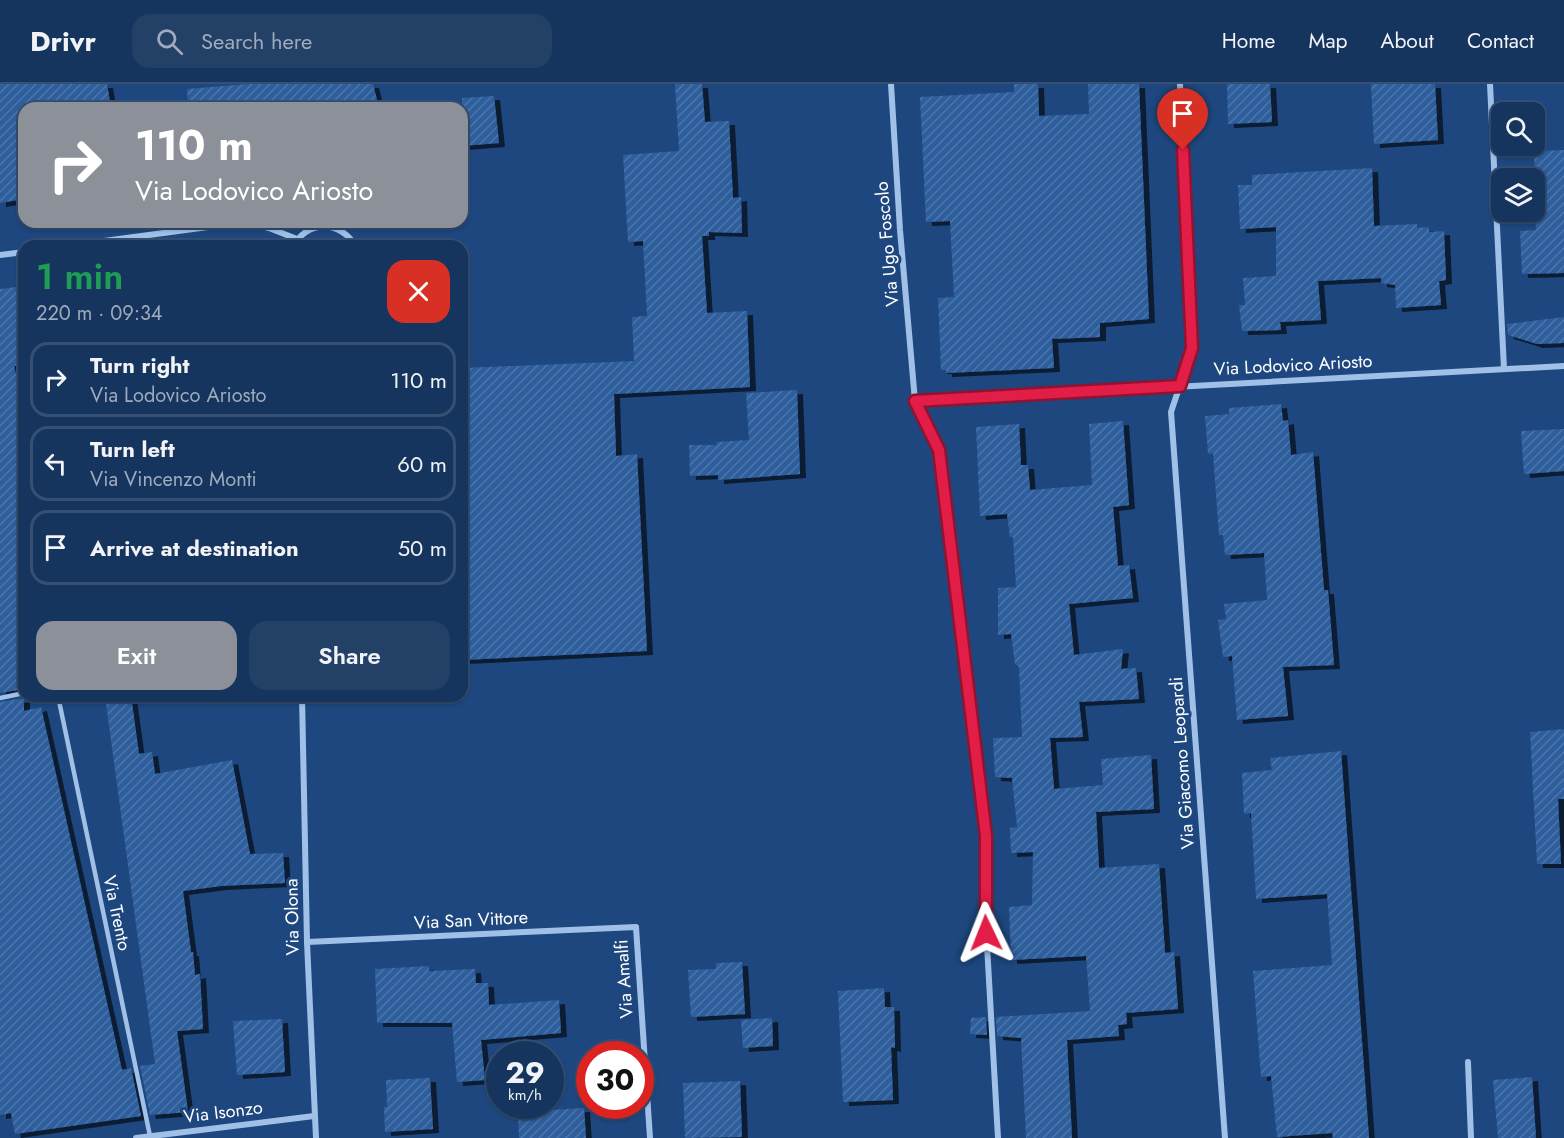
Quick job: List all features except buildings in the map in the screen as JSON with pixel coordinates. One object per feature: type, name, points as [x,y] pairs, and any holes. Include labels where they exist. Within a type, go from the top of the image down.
[{"type":"street","name":"Via Ugo Foscolo","points":[[891,84],[900,231],[915,401]]},
{"type":"street","name":"Via Giacomo Leopardi","points":[[1180,84],[1192,348],[1171,412],[1225,1138]]},
{"type":"street","points":[[1490,84],[1504,369]]},
{"type":"street","points":[[112,240],[200,228]]},
{"type":"street","points":[[263,228],[297,239],[314,228]]},
{"type":"street","points":[[335,228],[352,240]]},
{"type":"street","points":[[0,255],[18,253]]},
{"type":"street","name":"Via Lodovico Ariosto","points":[[915,401],[1564,366]]},
{"type":"street","points":[[915,401],[939,450],[986,836],[984,910],[998,1138]]},
{"type":"street","name":"Via Olona","points":[[302,702],[307,942],[316,1138]]},
{"type":"street","name":"Via San Vittore","points":[[307,942],[636,927]]},
{"type":"street","name":"Via Amalfi","points":[[636,927],[650,1138]]},
{"type":"street","points":[[1467,1062],[1471,1138]]},
{"type":"street","name":"Via Isonzo","points":[[136,1138],[314,1116]]},
{"type":"lane","points":[[0,698],[18,694]]},
{"type":"lane","name":"Via Trento","points":[[59,702],[150,1136]]},
{"type":"route","points":[[986,933],[984,910],[986,836],[939,450],[915,401],[1180,386],[1192,348],[1183,150]]}]
